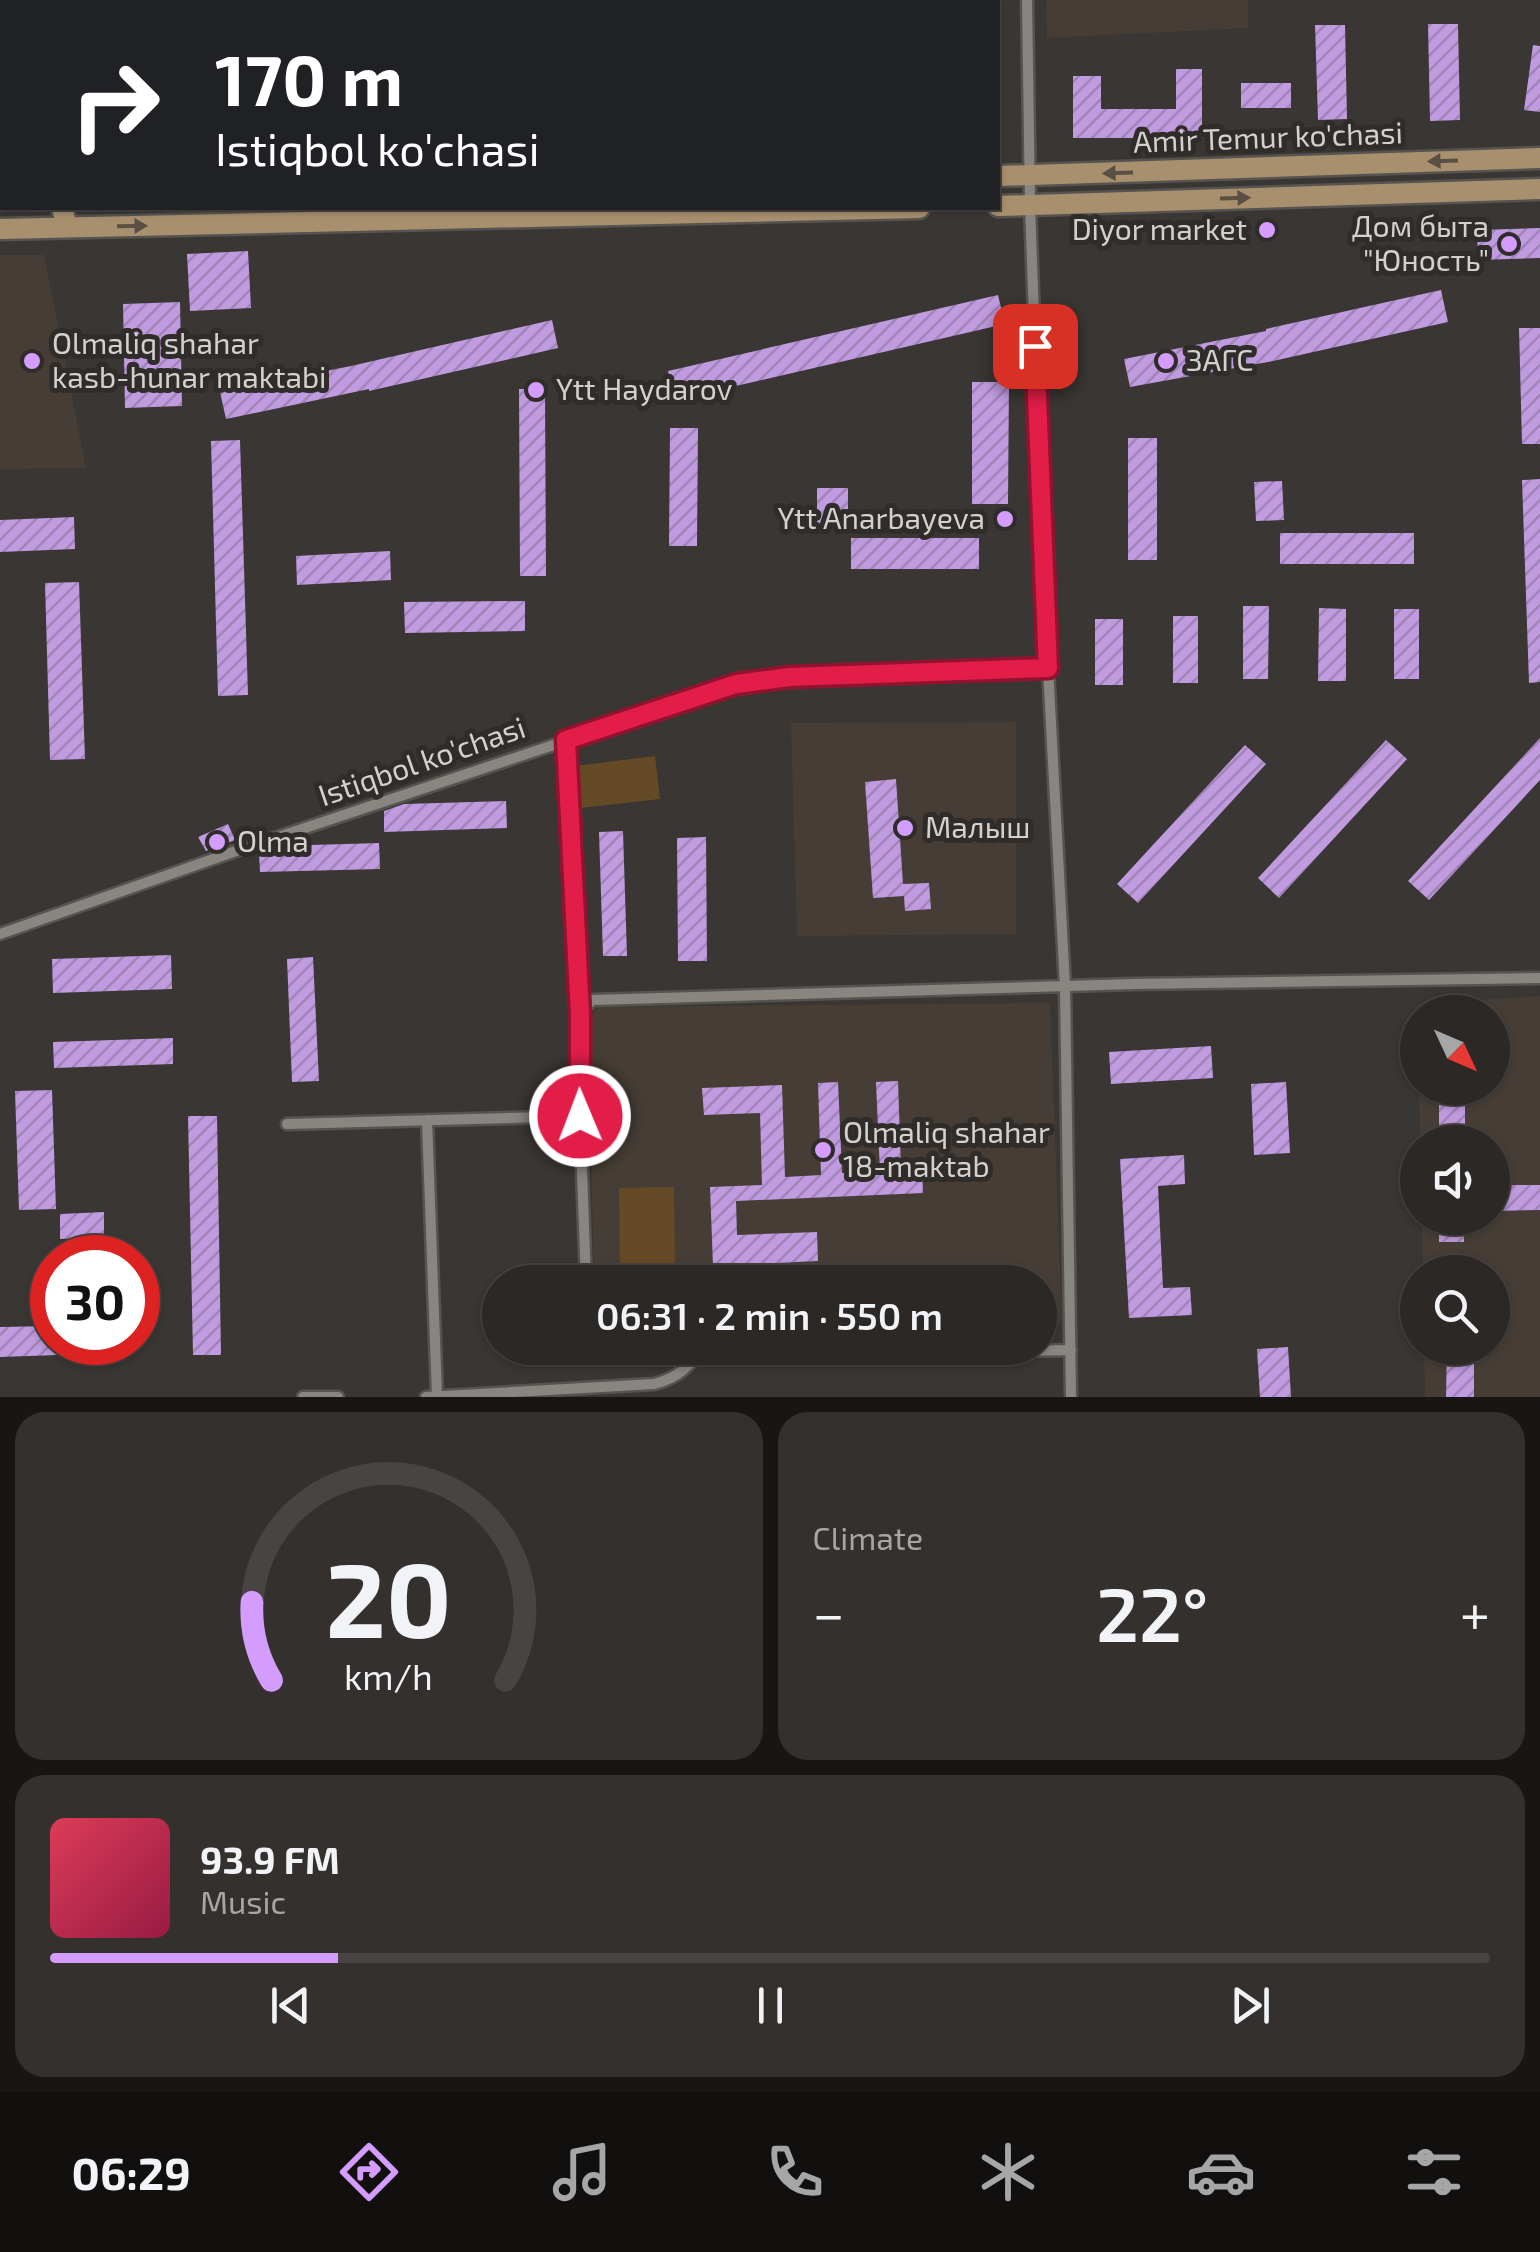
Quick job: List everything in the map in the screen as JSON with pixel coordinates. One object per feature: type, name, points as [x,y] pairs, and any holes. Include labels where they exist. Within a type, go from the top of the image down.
[{"type":"main road","name":"Amir Temur ko'chasi","points":[[1000,176],[1540,158]]},
{"type":"main road","name":"Amir Temur ko'chasi","points":[[1000,206],[1540,188]]},
{"type":"main road","points":[[0,230],[65,217],[750,210]]},
{"type":"street","points":[[1027,0],[1030,205],[1065,986],[1071,1397]]},
{"type":"street","name":"Istiqbol ko'chasi","points":[[0,934],[736,684],[789,677],[1048,668]]},
{"type":"street","points":[[566,740],[580,1014],[585,1265]]},
{"type":"street","points":[[580,1014],[592,1000],[1065,986],[1540,978]]},
{"type":"street","points":[[288,1124],[580,1116]]},
{"type":"street","points":[[426,1120],[437,1396]]},
{"type":"street","points":[[1057,1350],[1071,1350]]},
{"type":"street","points":[[426,1397],[654,1384],[671,1379],[689,1365]]},
{"type":"street","points":[[303,1397],[338,1397]]},
{"type":"shaded area","points":[[1046,0],[1248,0],[1248,28],[1047,38]]},
{"type":"shaded area","name":"Olmaliq shahar kasb-hunar maktabi","points":[[0,255],[44,255],[86,468],[0,469]]},
{"type":"shaded area","name":"Малыш","points":[[1016,722],[1016,934],[797,936],[791,723]]},
{"type":"shaded area","points":[[655,756],[660,799],[580,808],[575,766]]},
{"type":"shaded area","points":[[1540,996],[1540,1397],[1425,1397],[1424,1365],[1510,1365],[1510,1255],[1423,1255],[1422,1235],[1510,1235],[1510,1125],[1420,1125],[1419,1105],[1510,1105],[1510,998]]},
{"type":"shaded area","name":"Olmaliq shahar 18-maktab","points":[[1050,1003],[1062,1321],[1057,1326],[1057,1265],[594,1265],[588,1018],[599,1007]]},
{"type":"shaded area","points":[[674,1187],[675,1265],[620,1265],[619,1188]]},
{"type":"building","points":[[1428,24],[1458,24],[1460,120],[1430,121]]},
{"type":"building","points":[[1315,25],[1345,25],[1347,119],[1318,120]]},
{"type":"building","points":[[1533,45],[1540,46],[1540,112],[1524,110]]},
{"type":"building","points":[[1176,69],[1202,69],[1202,138],[1073,138],[1073,76],[1101,76],[1101,109],[1176,109]]},
{"type":"building","points":[[1241,83],[1291,83],[1291,108],[1241,108]]},
{"type":"building","name":"Дом быта \"Юность\"","points":[[1540,228],[1540,258],[1478,260],[1477,230]]},
{"type":"building","points":[[248,251],[251,308],[190,311],[187,254]]},
{"type":"building","points":[[1441,290],[1448,322],[1273,361],[1130,387],[1124,359]]},
{"type":"building","points":[[998,295],[1005,324],[675,400],[668,371]]},
{"type":"building","points":[[180,302],[182,406],[125,408],[123,304]]},
{"type":"building","points":[[552,320],[558,348],[226,419],[220,392]]},
{"type":"building","points":[[1519,328],[1540,328],[1540,444],[1522,444]]},
{"type":"building","points":[[972,382],[1009,382],[1008,504],[972,504]]},
{"type":"building","points":[[519,389],[545,389],[546,576],[520,576]]},
{"type":"building","points":[[670,428],[698,428],[697,546],[669,546]]},
{"type":"building","points":[[1128,438],[1157,438],[1157,560],[1128,560]]},
{"type":"building","points":[[240,440],[248,695],[218,696],[211,441]]},
{"type":"building","points":[[1540,479],[1540,682],[1529,683],[1522,480]]},
{"type":"building","points":[[1282,481],[1284,520],[1256,521],[1254,482]]},
{"type":"building","points":[[817,488],[848,488],[848,525],[817,525]]},
{"type":"building","points":[[74,517],[75,549],[0,552],[0,520]]},
{"type":"building","points":[[1280,533],[1414,533],[1414,564],[1280,564]]},
{"type":"building","points":[[851,538],[979,538],[979,569],[851,569]]},
{"type":"building","points":[[390,551],[391,580],[297,585],[296,556]]},
{"type":"building","points":[[79,582],[85,759],[50,760],[45,583]]},
{"type":"building","points":[[525,601],[525,631],[405,633],[404,602]]},
{"type":"building","points":[[1243,606],[1269,606],[1268,679],[1243,679]]},
{"type":"building","points":[[1319,608],[1346,609],[1346,681],[1318,681]]},
{"type":"building","points":[[1394,609],[1419,609],[1419,679],[1394,679]]},
{"type":"building","points":[[1173,616],[1198,616],[1198,683],[1173,683]]},
{"type":"building","points":[[1095,619],[1123,619],[1123,685],[1095,685]]},
{"type":"building","points":[[1540,738],[1540,780],[1429,900],[1408,881]]},
{"type":"building","points":[[1386,740],[1407,759],[1279,898],[1258,878]]},
{"type":"building","points":[[1245,745],[1266,764],[1138,903],[1117,884]]},
{"type":"building","points":[[896,779],[903,884],[929,883],[931,909],[905,911],[904,896],[873,898],[865,782]]},
{"type":"building","points":[[506,801],[507,828],[384,832],[384,811],[404,804]]},
{"type":"building","points":[[228,824],[235,840],[206,851],[198,837]]},
{"type":"building","points":[[623,831],[627,956],[603,956],[599,832]]},
{"type":"building","points":[[706,837],[707,961],[678,961],[677,838]]},
{"type":"building","points":[[379,843],[380,869],[260,872],[259,853],[277,846]]},
{"type":"building","points":[[171,955],[172,989],[53,993],[52,959]]},
{"type":"building","points":[[313,957],[319,1081],[292,1082],[287,959]]},
{"type":"building","points":[[173,1038],[173,1064],[54,1068],[53,1042]]},
{"type":"building","points":[[1211,1046],[1213,1078],[1111,1084],[1109,1052]]},
{"type":"building","points":[[898,1081],[901,1169],[922,1168],[923,1193],[736,1201],[737,1235],[817,1232],[818,1261],[713,1265],[710,1187],[762,1185],[760,1113],[704,1115],[702,1088],[782,1085],[785,1177],[821,1175],[818,1083],[838,1082],[842,1173],[880,1172],[876,1082]]},
{"type":"building","points":[[1286,1082],[1290,1153],[1254,1155],[1251,1084]]},
{"type":"building","points":[[52,1090],[56,1209],[19,1210],[15,1091]]},
{"type":"building","points":[[1439,1105],[1465,1105],[1465,1125],[1439,1125]]},
{"type":"building","points":[[188,1116],[217,1116],[221,1355],[193,1355]]},
{"type":"building","points":[[1184,1155],[1185,1184],[1158,1186],[1163,1288],[1190,1287],[1192,1315],[1129,1318],[1120,1159]]},
{"type":"building","points":[[1510,1185],[1540,1185],[1540,1210],[1510,1211]]},
{"type":"building","points":[[104,1212],[104,1235],[60,1235],[60,1214]]},
{"type":"building","points":[[1439,1235],[1464,1235],[1464,1242],[1439,1242]]},
{"type":"building","points":[[30,1326],[30,1356],[0,1357],[0,1327]]},
{"type":"building","points":[[1288,1347],[1291,1397],[1260,1397],[1257,1349]]},
{"type":"building","points":[[1447,1365],[1474,1365],[1474,1397],[1446,1397]]},
{"type":"place","name":"Diyor market","points":[[1267,230]]},
{"type":"place","name":"Дом быта \"Юность\"","points":[[1509,244]]},
{"type":"place","name":"Olmaliq shahar kasb-hunar maktabi","points":[[32,361]]},
{"type":"place","name":"ЗАГС","points":[[1166,361]]},
{"type":"place","name":"Ytt Haydarov","points":[[536,390]]},
{"type":"place","name":"Ytt Anarbayeva","points":[[1005,519]]},
{"type":"place","name":"Малыш","points":[[905,828]]},
{"type":"place","name":"Olma","points":[[217,842]]},
{"type":"place","name":"Olmaliq shahar 18-maktab","points":[[823,1150]]},
{"type":"route","points":[[580,1116],[580,1014],[566,740],[736,684],[789,677],[1048,668],[1035,346]]}]
